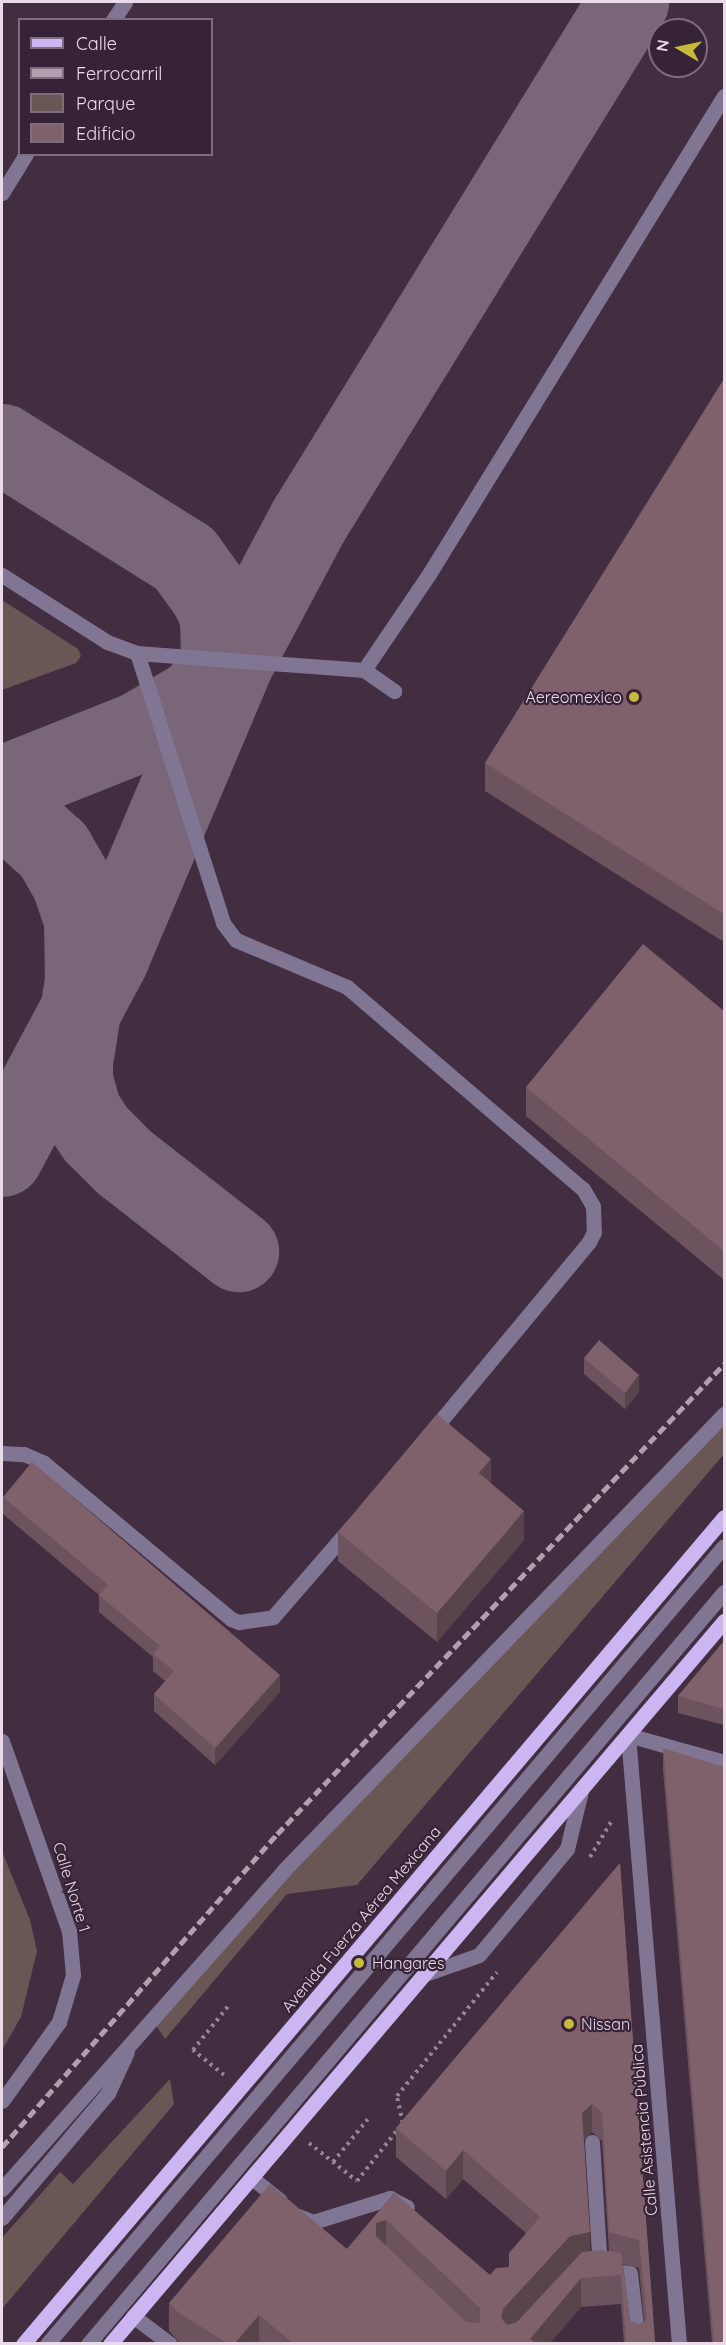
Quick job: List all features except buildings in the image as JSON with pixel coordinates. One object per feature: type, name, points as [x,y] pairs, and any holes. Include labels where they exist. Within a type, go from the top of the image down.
[{"type":"main road","name":"Avenida Fuerza Aérea Mexicana","points":[[23,2343],[724,1517]]},
{"type":"main road","points":[[110,2343],[724,1621]]},
{"type":"street","points":[[114,18],[124,2]]},
{"type":"street","points":[[364,670],[429,574],[724,96]]},
{"type":"street","points":[[2,193],[25,156]]},
{"type":"street","points":[[2,575],[107,642],[138,653],[364,670],[394,691]]},
{"type":"street","points":[[138,653],[223,923],[236,940],[347,987],[583,1189],[593,1206],[594,1232],[589,1242],[422,1443]]},
{"type":"street","points":[[2,2189],[136,2033],[358,1793],[724,1414]]},
{"type":"street","points":[[2,1454],[24,1454],[44,1463],[231,1619],[239,1622],[259,1621],[279,1612],[360,1516]]},
{"type":"street","points":[[47,2343],[724,1546]]},
{"type":"street","points":[[88,2343],[724,1592]]},
{"type":"street","points":[[628,1735],[724,1762]]},
{"type":"street","name":"Calle Asistencia Pública","points":[[628,1735],[679,2343]]},
{"type":"street","name":"Calle Norte 1","points":[[2,1741],[69,1931],[74,1975],[59,2022],[29,2069],[2,2101]]},
{"type":"street","points":[[425,1974],[479,1955],[567,1849],[581,1791]]},
{"type":"street","points":[[2,2218],[108,2093],[136,2033]]},
{"type":"street","points":[[592,2142],[595,2270],[630,2273],[638,2343]]},
{"type":"street","points":[[252,2178],[303,2220],[313,2222],[390,2198],[418,2216]]},
{"type":"street","points":[[133,2316],[170,2343]]},
{"type":"path","points":[[588,1860],[602,1842],[616,1812]]},
{"type":"path","points":[[292,2130],[357,2181],[403,2123],[397,2096],[500,1969]]},
{"type":"path","points":[[229,2005],[193,2050],[241,2088]]},
{"type":"path","points":[[333,2162],[368,2119]]},
{"type":"green space","points":[[2,600],[78,649],[81,656],[76,663],[2,690]]},
{"type":"green space","points":[[724,1422],[724,1454],[357,1885],[287,1894],[165,2039],[154,2022],[288,1873]]},
{"type":"green space","points":[[2,1851],[30,1920],[37,1951],[21,2017],[2,2050]]},
{"type":"green space","points":[[170,2079],[174,2104],[2,2309],[2,2238],[60,2172],[73,2184]]},
{"type":"taxiway","points":[[2,1156],[108,958],[233,662],[308,521],[628,2]]},
{"type":"taxiway","points":[[2,444],[184,558],[210,594],[220,615],[221,661]]},
{"type":"taxiway","points":[[2,786],[138,732],[195,699],[228,661]]},
{"type":"taxiway","points":[[2,814],[23,823],[53,850],[71,881],[84,919],[85,980],[72,1062],[72,1079],[81,1112],[96,1134],[124,1162],[238,1251]]},
{"type":"railway","points":[[2,2147],[277,1834],[724,1364]]},
{"type":"place","name":"Aereomexico","points":[[634,697]]},
{"type":"place","name":"Hangares","points":[[359,1963]]},
{"type":"place","name":"Nissan","points":[[569,2024]]}]
